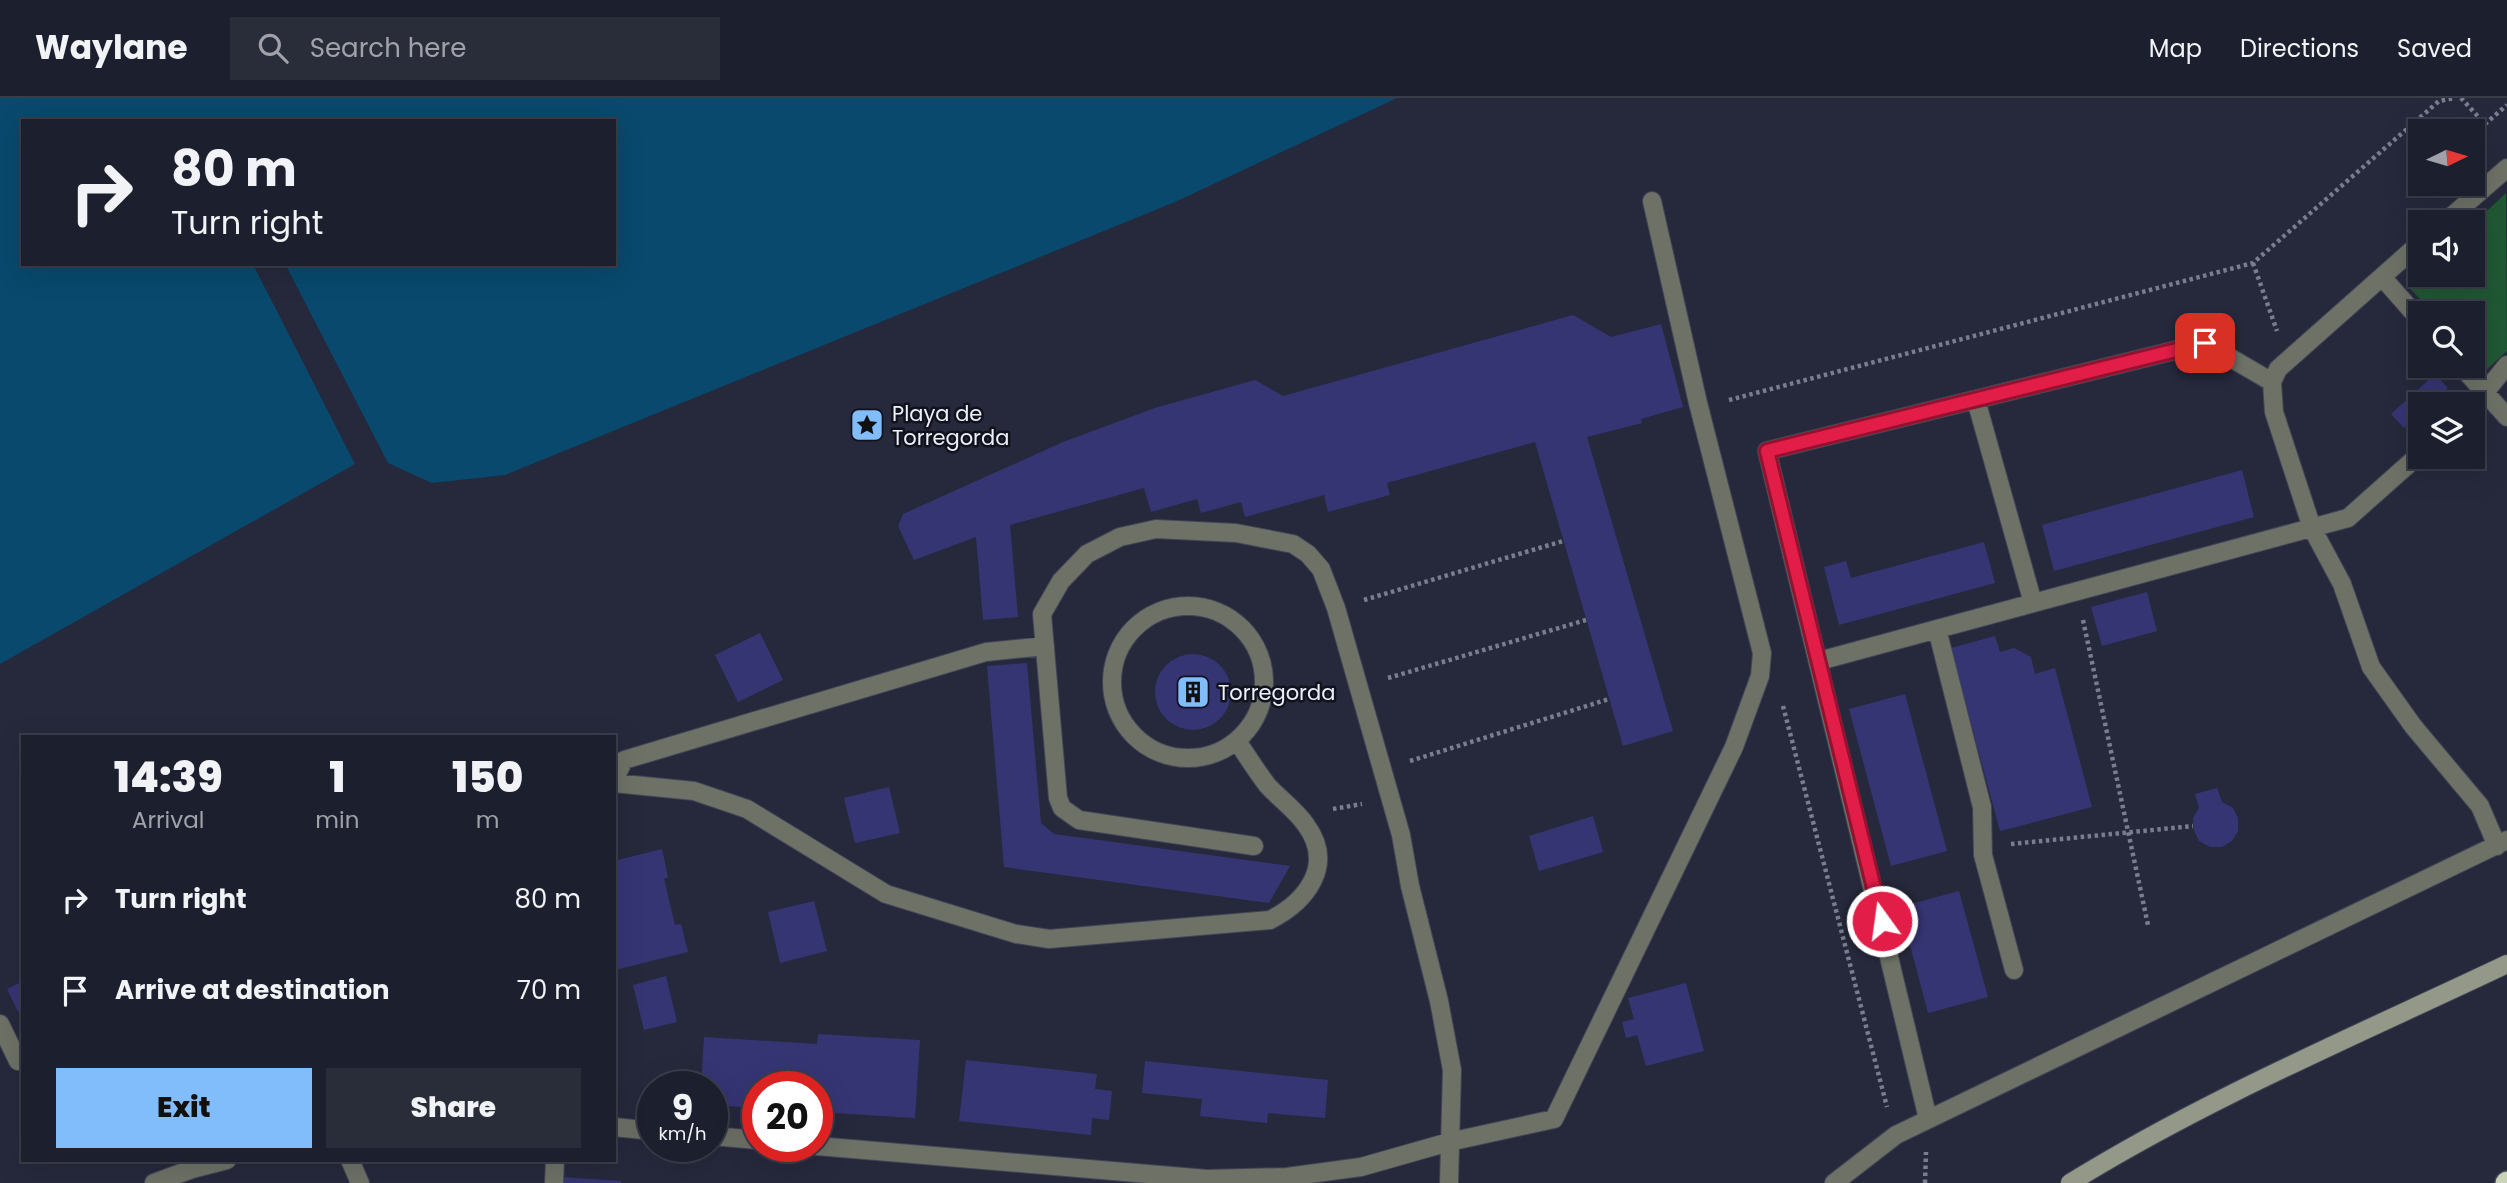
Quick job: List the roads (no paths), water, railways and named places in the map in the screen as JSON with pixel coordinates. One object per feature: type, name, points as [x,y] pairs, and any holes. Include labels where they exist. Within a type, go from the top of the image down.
[{"type":"street","points":[[2070,1183],[2103,1162],[2251,1086],[2507,964]]},
{"type":"lane","points":[[2459,210],[2507,168]]},
{"type":"lane","points":[[833,1147],[1207,1181],[1287,1177],[1361,1167],[1449,1142],[1554,1119],[1734,747],[1760,676],[1762,653],[1698,403],[1652,201]]},
{"type":"lane","points":[[1834,1183],[1896,1135],[2504,845],[2480,806],[2413,726],[2371,667],[2342,584],[2312,528],[2274,412],[2272,382],[2278,369],[2408,254]]},
{"type":"lane","points":[[2382,277],[2408,306]]},
{"type":"lane","points":[[1928,1119],[1767,451],[2205,343],[2272,382]]},
{"type":"lane","points":[[2472,378],[2484,392],[2507,365]]},
{"type":"lane","points":[[2485,393],[2507,417]]},
{"type":"lane","points":[[1976,400],[2033,603]]},
{"type":"lane","points":[[1818,661],[2348,518],[2408,465]]},
{"type":"lane","points":[[1254,846],[1079,820],[1062,808],[1056,788],[1042,614],[1061,581],[1087,554],[1120,537],[1156,529],[1236,533],[1293,544],[1321,569],[1336,608],[1401,835],[1452,1070],[1449,1183]]},
{"type":"lane","points":[[1179,605],[1201,606],[1222,613],[1240,625],[1254,642],[1263,662],[1265,684],[1262,706],[1252,725],[1237,741],[1218,753],[1197,758],[1175,758],[1146,745],[1122,722],[1114,701],[1112,679],[1115,658],[1125,638],[1140,622],[1159,611],[1179,605]]},
{"type":"lane","points":[[1937,629],[1982,807],[1982,847],[2014,970]]},
{"type":"lane","points":[[616,778],[624,760],[986,652],[1045,646]]},
{"type":"lane","points":[[616,782],[694,791],[747,809],[886,894],[1016,934],[1049,939],[1270,920],[1291,909],[1303,898],[1317,868],[1317,848],[1312,834],[1266,783],[1237,741]]},
{"type":"lane","points":[[0,1024],[18,1061],[21,1060]]},
{"type":"lane","points":[[616,1128],[637,1130]]},
{"type":"lane","points":[[154,1183],[190,1165],[213,1162]]},
{"type":"lane","points":[[351,1162],[360,1183]]},
{"type":"lane","points":[[554,1183],[555,1162]]},
{"type":"water","points":[[0,98],[1397,98],[1175,202],[505,475],[432,483],[388,463],[286,266],[616,266],[616,119],[21,119],[21,266],[254,266],[355,464],[0,664]]},
{"type":"place","name":"Playa de Torregorda","points":[[867,425]]},
{"type":"place","name":"Torregorda","points":[[1193,692]]}]
